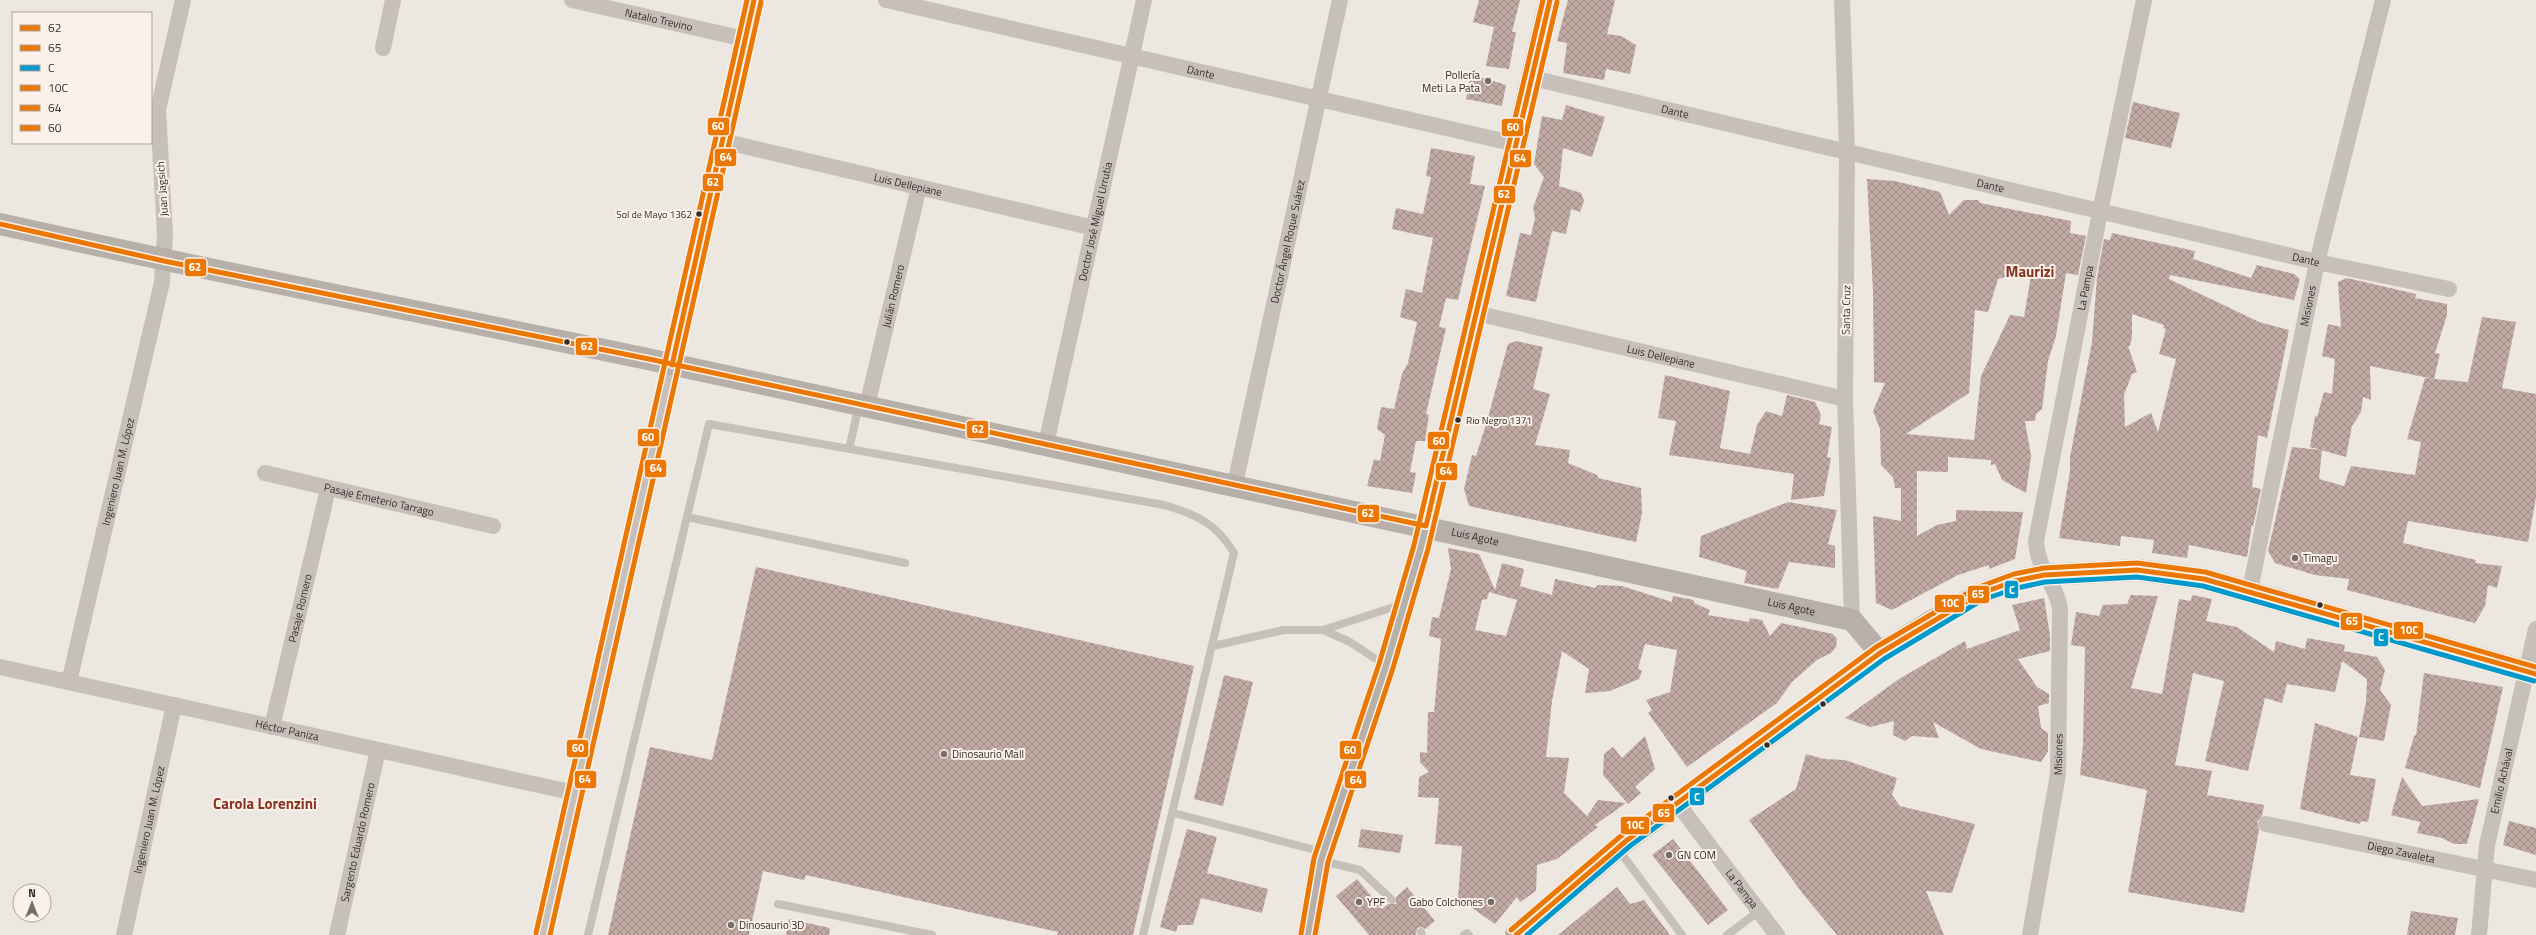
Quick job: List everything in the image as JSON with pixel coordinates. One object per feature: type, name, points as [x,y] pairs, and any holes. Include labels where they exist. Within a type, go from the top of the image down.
[{"type":"main road","points":[[1308,935],[1322,856],[1406,603],[1426,526],[1550,0]]},
{"type":"main road","name":"Luis Agote","points":[[0,224],[164,261],[672,365],[1235,484],[1852,620]]},
{"type":"main road","points":[[1523,931],[1618,848],[1880,653],[1930,622],[1980,594],[2015,581],[2044,575],[2137,570],[2204,579],[2250,590],[2532,673]]},
{"type":"main road","points":[[1852,620],[1880,653]]},
{"type":"street","name":"Juan Jagsich","points":[[164,261],[165,234],[158,110],[183,0]]},
{"type":"street","points":[[383,48],[393,0]]},
{"type":"street","name":"Natalio Trevino","points":[[572,0],[745,39]]},
{"type":"street","points":[[543,935],[754,0]]},
{"type":"street","name":"Dante","points":[[886,0],[1516,144]]},
{"type":"street","name":"Doctor José Miguel Urrutia","points":[[1046,444],[1144,0]]},
{"type":"street","name":"Doctor Ángel Roque Suárez","points":[[1235,484],[1340,0]]},
{"type":"street","name":"Santa Cruz","points":[[1842,0],[1848,152],[1845,398],[1852,620]]},
{"type":"street","name":"La Pampa","points":[[2044,575],[2037,556],[2036,542],[2100,212],[2144,0]]},
{"type":"street","name":"Misiones","points":[[2250,590],[2317,262],[2383,0]]},
{"type":"street","name":"Dante","points":[[1532,78],[2317,262],[2449,289]]},
{"type":"street","name":"Luis Dellepiane","points":[[722,141],[1094,228]]},
{"type":"street","name":"Julián Romero","points":[[863,405],[919,187]]},
{"type":"street","name":"Ingeniero Juan M. López","points":[[69,682],[162,282],[164,261]]},
{"type":"street","name":"Luis Dellepiane","points":[[1476,313],[1845,398]]},
{"type":"street","name":"Pasaje Emeterio Tarrago","points":[[265,473],[328,489],[493,526]]},
{"type":"street","name":"Pasaje Romero","points":[[272,726],[328,489]]},
{"type":"street","name":"Misiones","points":[[2030,935],[2058,774],[2060,608],[2058,596],[2044,575]]},
{"type":"street","name":"Emilio Achával","points":[[2479,935],[2487,845],[2532,673],[2536,629]]},
{"type":"street","name":"Héctor Paniza","points":[[0,667],[575,794]]},
{"type":"street","name":"Ingeniero Juan M. López","points":[[124,935],[174,705]]},
{"type":"street","name":"Sargento Eduardo Romero","points":[[337,935],[378,750]]},
{"type":"street","name":"La Pampa","points":[[1678,804],[1777,935]]},
{"type":"street","name":"Diego Zavaleta","points":[[2266,824],[2485,868],[2536,880]]},
{"type":"lane","points":[[849,449],[863,405]]},
{"type":"lane","points":[[586,934],[710,424],[1164,505],[1192,512],[1224,536],[1234,553],[1174,813],[1143,935]]},
{"type":"lane","points":[[687,517],[904,564]]},
{"type":"lane","points":[[1213,646],[1284,630],[1323,630],[1406,603]]},
{"type":"lane","points":[[1323,630],[1350,642],[1386,666]]},
{"type":"lane","points":[[1174,813],[1322,856],[1360,870],[1392,900]]},
{"type":"lane","points":[[1618,848],[1682,935]]},
{"type":"lane","points":[[778,904],[932,935]]},
{"type":"lane","points":[[1727,935],[1759,911]]},
{"type":"lane","points":[[1464,935],[1467,933],[1469,935]]},
{"type":"building","points":[[1479,0],[1520,0],[1512,32],[1516,32],[1509,69],[1486,66],[1494,27],[1473,22]]},
{"type":"building","points":[[1568,0],[1615,0],[1607,34],[1621,36],[1636,45],[1630,74],[1606,69],[1604,80],[1563,73],[1567,43],[1557,41]]},
{"type":"building","points":[[1471,74],[1506,85],[1502,106],[1466,99]]},
{"type":"building","points":[[2133,102],[2180,113],[2171,148],[2125,138]]},
{"type":"building","points":[[1566,105],[1605,117],[1592,157],[1563,148],[1559,186],[1581,193],[1584,201],[1580,212],[1571,209],[1566,234],[1552,231],[1536,302],[1506,296],[1520,233],[1531,235],[1535,218],[1533,208],[1544,177],[1534,164],[1542,116],[1562,120]]},
{"type":"building","points":[[1431,148],[1475,156],[1470,184],[1485,186],[1458,300],[1446,298],[1439,327],[1446,328],[1426,414],[1429,415],[1425,441],[1416,441],[1410,472],[1416,473],[1412,493],[1367,486],[1374,459],[1380,461],[1385,435],[1377,429],[1381,407],[1394,409],[1402,374],[1408,363],[1417,322],[1400,317],[1406,289],[1422,293],[1433,238],[1392,229],[1396,208],[1423,214],[1431,177],[1426,176]]},
{"type":"building","points":[[1867,179],[1895,181],[1940,192],[1949,215],[1964,200],[1978,200],[1980,203],[2071,221],[2070,233],[2086,236],[2078,275],[2066,273],[2056,336],[2048,361],[2042,409],[2036,414],[2035,421],[2025,421],[2031,456],[2026,493],[2002,480],[1995,464],[1991,465],[1991,460],[1948,457],[1948,472],[1917,471],[1917,536],[1937,525],[1956,521],[1956,510],[2023,512],[2015,559],[1989,569],[1989,565],[1958,575],[1892,610],[1876,603],[1873,516],[1901,521],[1901,488],[1895,488],[1893,477],[1881,465],[1880,429],[1873,411],[1885,383],[1874,382],[1873,291]],"holes":[[[2032,270],[2024,317],[2010,315],[1981,376],[1974,440],[1906,434],[1969,393],[1975,310],[1988,312],[1998,279]]]},
{"type":"building","points":[[2112,233],[2195,251],[2193,259],[2251,278],[2257,265],[2294,274],[2300,279],[2294,300],[2170,275],[2169,279],[2259,322],[2289,330],[2267,438],[2258,435],[2252,487],[2261,489],[2253,527],[2252,524],[2247,557],[2189,545],[2187,558],[2152,553],[2154,540],[2121,536],[2120,546],[2059,538],[2070,471],[2070,457],[2092,342],[2097,278],[2104,239],[2110,240]],"holes":[[[2132,314],[2164,325],[2163,328],[2166,329],[2159,354],[2176,359],[2158,432],[2151,413],[2125,427],[2124,395],[2132,374],[2137,372],[2128,346],[2130,346],[2132,336]]]},
{"type":"building","points":[[2347,278],[2416,294],[2415,298],[2447,304],[2447,315],[2435,353],[2440,354],[2434,379],[2370,366],[2371,400],[2363,397],[2361,412],[2352,426],[2346,457],[2310,447],[2315,416],[2317,417],[2324,392],[2332,394],[2335,359],[2322,356],[2328,324],[2341,327],[2338,282]]},
{"type":"building","points":[[2482,317],[2516,322],[2502,388],[2536,394],[2536,498],[2528,542],[2408,521],[2403,543],[2476,560],[2475,563],[2502,566],[2497,588],[2488,585],[2485,606],[2475,623],[2347,590],[2349,579],[2315,575],[2275,563],[2268,551],[2292,447],[2322,450],[2319,479],[2344,486],[2351,466],[2415,475],[2421,442],[2407,439],[2425,378],[2468,382]]},
{"type":"building","points":[[1516,341],[1543,347],[1533,389],[1550,394],[1535,445],[1570,450],[1568,463],[1597,475],[1598,478],[1641,488],[1642,513],[1636,542],[1469,506],[1464,489],[1472,455],[1476,456],[1508,344]]},
{"type":"building","points":[[1665,375],[1730,391],[1720,448],[1750,454],[1757,425],[1766,411],[1782,416],[1787,395],[1815,402],[1821,415],[1819,424],[1832,427],[1827,457],[1831,458],[1824,496],[1791,500],[1794,474],[1669,455],[1676,421],[1658,418]]},
{"type":"building","points":[[1788,502],[1837,510],[1828,544],[1835,546],[1835,568],[1789,562],[1778,589],[1744,583],[1747,571],[1699,557],[1701,536]]},
{"type":"building","points":[[1448,548],[1479,554],[1495,590],[1502,563],[1524,569],[1520,586],[1552,595],[1555,579],[1596,588],[1597,585],[1622,586],[1672,602],[1673,596],[1694,600],[1694,603],[1710,610],[1708,615],[1749,622],[1750,618],[1762,620],[1770,636],[1781,623],[1833,634],[1837,639],[1836,647],[1831,653],[1817,660],[1792,682],[1777,703],[1687,767],[1648,713],[1652,710],[1646,700],[1670,692],[1677,650],[1645,644],[1638,668],[1642,671],[1639,679],[1610,691],[1585,693],[1589,669],[1562,651],[1552,701],[1546,757],[1569,758],[1564,793],[1587,816],[1598,800],[1626,803],[1595,825],[1598,827],[1557,859],[1537,865],[1536,891],[1520,902],[1517,897],[1495,924],[1458,898],[1462,846],[1435,844],[1439,798],[1418,797],[1419,777],[1429,772],[1420,762],[1420,752],[1427,753],[1428,712],[1434,712],[1441,639],[1429,636],[1432,617],[1439,618],[1451,569]],"holes":[[[1489,592],[1517,600],[1506,636],[1475,630],[1482,600],[1487,599]]]},
{"type":"building","name":"Dinosaurio Mall","points":[[756,567],[1194,666],[1133,935],[1057,935],[1058,932],[806,875],[804,880],[763,871],[749,935],[608,935],[650,747],[712,760]]},
{"type":"building","points":[[2131,595],[2158,596],[2131,688],[2162,694],[2179,599],[2191,601],[2192,595],[2212,599],[2206,621],[2237,627],[2274,652],[2276,641],[2305,649],[2307,638],[2345,645],[2344,651],[2377,657],[2385,670],[2380,690],[2391,705],[2384,741],[2359,737],[2366,702],[2367,679],[2342,661],[2335,692],[2287,684],[2282,703],[2265,698],[2248,771],[2205,761],[2224,681],[2193,673],[2175,765],[2212,771],[2207,795],[2264,805],[2262,816],[2257,822],[2259,830],[2244,913],[2128,892],[2147,790],[2080,775],[2083,745],[2085,647],[2071,645],[2076,612],[2099,616],[2103,605],[2127,604]]},
{"type":"building","points":[[2044,598],[2050,635],[2050,651],[2018,659],[2037,687],[2049,694],[2049,703],[2038,706],[2041,728],[2048,733],[2048,751],[2041,762],[1981,749],[1933,722],[1939,738],[1912,736],[1905,741],[1893,735],[1894,721],[1870,727],[1845,718],[1899,679],[1965,641],[1967,649],[2020,630],[2012,605]]},
{"type":"building","points":[[2424,673],[2503,687],[2480,788],[2405,768],[2414,736],[2416,735]]},
{"type":"building","points":[[1224,675],[1253,682],[1223,806],[1194,799]]},
{"type":"building","points":[[2315,723],[2358,737],[2350,775],[2376,779],[2368,822],[2362,821],[2359,824],[2300,809]]},
{"type":"building","points":[[1645,736],[1655,769],[1635,787],[1641,793],[1628,804],[1603,775],[1604,754],[1613,747],[1622,758]]},
{"type":"building","points":[[1806,754],[1824,759],[1845,760],[1897,778],[1892,795],[1900,806],[1975,824],[1952,893],[1926,891],[1944,935],[1837,935],[1803,894],[1749,820],[1796,789]]},
{"type":"building","points":[[2402,777],[2422,806],[2479,799],[2467,844],[2454,844],[2442,838],[2417,833],[2420,822],[2391,815]]},
{"type":"building","points":[[2509,821],[2536,828],[2536,855],[2503,845]]},
{"type":"building","points":[[1187,829],[1217,837],[1207,873],[1268,889],[1262,913],[1201,898],[1193,925],[1178,925],[1176,932],[1160,927]]},
{"type":"building","points":[[1361,829],[1403,835],[1400,853],[1358,847]]},
{"type":"building","points":[[1673,839],[1728,910],[1708,925],[1652,855]]},
{"type":"building","points":[[1357,879],[1382,909],[1388,904],[1396,904],[1396,897],[1407,887],[1435,921],[1425,929],[1422,927],[1417,928],[1416,935],[1369,935],[1336,896]]},
{"type":"building","points":[[1617,887],[1630,904],[1644,900],[1670,935],[1558,935]]},
{"type":"building","points":[[2411,911],[2458,918],[2455,935],[2407,935]]},
{"type":"building","points":[[789,919],[830,928],[829,935],[786,935]]},
{"type":"transit line","name":"60","points":[[536,933],[747,0]]},
{"type":"transit line","name":"62","points":[[672,365],[754,0]]},
{"type":"transit line","name":"60","points":[[1301,934],[1314,858],[1379,664],[1414,545],[1543,0]]},
{"type":"transit line","name":"62","points":[[0,224],[164,261],[649,359],[1426,526],[1550,0]]},
{"type":"transit line","name":"64","points":[[550,935],[761,2]]},
{"type":"transit line","name":"64","points":[[1315,935],[1328,862],[1393,668],[1428,549],[1557,2]]},
{"type":"transit line","name":"10C","points":[[1511,930],[1622,835],[1876,647],[1976,588],[2014,574],[2044,568],[2137,563],[2205,572],[2536,667]]},
{"type":"transit line","name":"65","points":[[1516,935],[1626,841],[1880,653],[1979,594],[2015,581],[2044,575],[2137,570],[2204,579],[2536,674]]},
{"type":"transit line","name":"C","points":[[1527,935],[1630,846],[1884,659],[1982,600],[2017,588],[2045,582],[2137,577],[2203,586],[2534,681]]},
{"type":"place","name":"Pollería Meti La Pata","points":[[1488,81]]},
{"type":"place","name":"Sol de Mayo 1362","points":[[699,214]]},
{"type":"place","name":"Rio Negro 1371","points":[[1458,420]]},
{"type":"place","name":"Timagu","points":[[2295,558]]},
{"type":"place","name":"Dinosaurio Mall","points":[[944,754]]},
{"type":"place","name":"GN COM","points":[[1669,855]]},
{"type":"place","name":"YPF","points":[[1359,902]]},
{"type":"place","name":"Gabo Colchones","points":[[1491,902]]},
{"type":"place","name":"Dinosaurio 3D","points":[[731,925]]},
{"type":"district","name":"Maurizi","points":[[2030,271]]},
{"type":"district","name":"Carola Lorenzini","points":[[265,803]]}]
